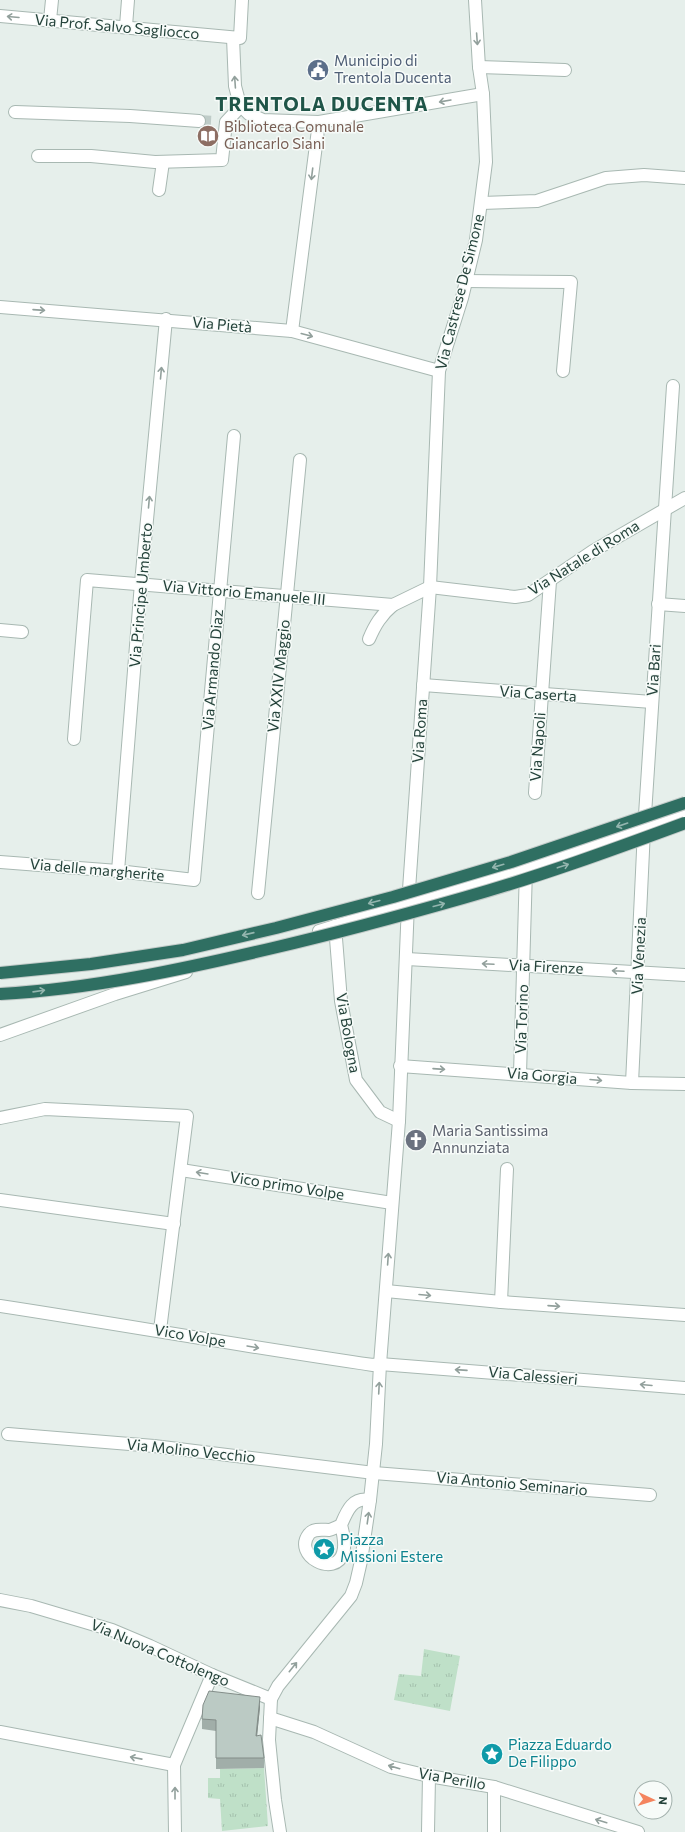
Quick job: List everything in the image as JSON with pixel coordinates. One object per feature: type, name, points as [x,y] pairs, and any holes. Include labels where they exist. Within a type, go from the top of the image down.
[{"type":"highway","points":[[0,974],[91,964],[183,950],[276,928],[393,897],[511,862],[685,803]]},
{"type":"highway","points":[[0,994],[27,993],[118,980],[212,963],[314,938],[464,898],[605,852],[685,823]]},
{"type":"street","points":[[50,20],[52,0]]},
{"type":"street","points":[[126,26],[128,0]]},
{"type":"street","points":[[242,0],[240,38],[233,38],[235,86],[241,106],[249,114],[263,120],[319,122],[483,94]]},
{"type":"street","name":"Via Castrese De Simone","points":[[430,587],[439,371],[466,281],[476,240],[486,162],[483,94],[479,68],[475,0]]},
{"type":"street","name":"Via Prof. Salvo Sagliocco","points":[[0,16],[126,26],[233,38]]},
{"type":"street","points":[[479,68],[565,70]]},
{"type":"street","points":[[38,156],[91,156],[164,162],[222,160],[221,122],[241,106]]},
{"type":"street","points":[[15,112],[130,116],[199,121]]},
{"type":"street","points":[[292,331],[319,122]]},
{"type":"street","points":[[159,190],[164,162]]},
{"type":"street","points":[[482,202],[537,201],[606,178],[644,175],[685,178]]},
{"type":"street","points":[[466,281],[571,282],[563,371]]},
{"type":"street","name":"Via Pietà","points":[[0,307],[292,331],[439,371]]},
{"type":"street","name":"Via Principe Umberto","points":[[118,871],[141,583],[166,320]]},
{"type":"street","points":[[664,510],[673,386]]},
{"type":"street","name":"Via Armando Diaz","points":[[194,880],[234,436]]},
{"type":"street","name":"Via XXIV Maggio","points":[[258,893],[300,460]]},
{"type":"street","name":"Via Natale di Roma","points":[[430,587],[515,598],[528,595],[593,551],[685,498]]},
{"type":"street","name":"Via Bari","points":[[644,830],[664,510]]},
{"type":"street","name":"Via Vittorio Emanuele III","points":[[74,739],[87,580],[141,583],[286,598],[392,605]]},
{"type":"street","name":"Via Napoli","points":[[535,793],[550,581]]},
{"type":"street","name":"Via Vittorio Emanuele III","points":[[369,639],[374,626],[382,614],[392,605],[430,587]]},
{"type":"street","name":"Via Roma","points":[[271,1699],[278,1686],[351,1596],[361,1561],[374,1473],[380,1364],[399,1121],[400,1066],[407,959],[408,904],[430,587]]},
{"type":"street","points":[[658,604],[685,606]]},
{"type":"street","points":[[0,630],[22,632]]},
{"type":"street","name":"Via Caserta","points":[[423,685],[652,702]]},
{"type":"street","points":[[0,1035],[115,994],[526,868],[644,830],[685,813]]},
{"type":"street","name":"Via Venezia","points":[[632,1083],[644,830]]},
{"type":"street","name":"Via delle margherite","points":[[0,862],[118,871],[194,880]]},
{"type":"street","name":"Via Torino","points":[[520,1074],[525,966],[526,868]]},
{"type":"street","name":"Via Bologna","points":[[335,926],[341,1001],[356,1080],[380,1112],[399,1121]]},
{"type":"street","name":"Via Firenze","points":[[407,959],[685,975]]},
{"type":"street","name":"Via Gorgia","points":[[400,1066],[632,1083],[685,1084]]},
{"type":"street","points":[[0,1118],[45,1109],[187,1116],[160,1330]]},
{"type":"street","points":[[501,1302],[507,1169]]},
{"type":"street","name":"Vico primo Volpe","points":[[181,1170],[392,1203]]},
{"type":"street","points":[[0,1200],[174,1224]]},
{"type":"street","points":[[386,1291],[501,1302],[685,1315]]},
{"type":"street","name":"Vico Volpe","points":[[0,1306],[160,1330],[276,1351],[372,1365],[380,1364]]},
{"type":"street","name":"Via Calessieri","points":[[380,1364],[685,1388]]},
{"type":"street","name":"Via Molino Vecchio","points":[[8,1434],[154,1446],[374,1473]]},
{"type":"street","name":"Via Antonio Seminario","points":[[374,1473],[650,1495]]},
{"type":"street","points":[[341,1525],[347,1511],[356,1502],[362,1499],[370,1500]]},
{"type":"street","name":"Via Nuova Cottolengo","points":[[0,1600],[31,1606],[112,1630],[156,1648],[212,1675],[271,1699]]},
{"type":"street","points":[[175,1832],[174,1765],[212,1675]]},
{"type":"street","points":[[271,1699],[270,1748],[280,1832]]},
{"type":"street","name":"Via Perillo","points":[[270,1718],[314,1732],[378,1762],[429,1776],[494,1787],[638,1832]]},
{"type":"street","points":[[0,1732],[174,1765]]},
{"type":"street","points":[[428,1832],[429,1776]]},
{"type":"street","points":[[494,1787],[494,1832]]},
{"type":"green space","points":[[424,1649],[460,1656],[450,1711],[394,1700],[399,1674],[421,1676]]},
{"type":"green space","points":[[264,1768],[268,1826],[222,1831],[220,1799],[208,1798],[208,1778],[220,1778],[220,1769]]},
{"type":"building","points":[[209,1691],[260,1697],[256,1736],[261,1735],[264,1758],[216,1758],[216,1720],[202,1719],[203,1705]]},
{"type":"tunnel","points":[[199,121],[217,122]]},
{"type":"place","name":"Municipio di Trentola Ducenta","points":[[318,70]]},
{"type":"place","name":"Biblioteca Comunale Giancarlo Siani","points":[[208,136]]},
{"type":"place","name":"Maria Santissima Annunziata","points":[[416,1140]]},
{"type":"place","name":"Piazza Missioni Estere","points":[[324,1549]]},
{"type":"place","name":"Piazza Eduardo De Filippo","points":[[492,1754]]},
{"type":"district","name":"TRENTOLA DUCENTA","points":[[322,104]]}]
